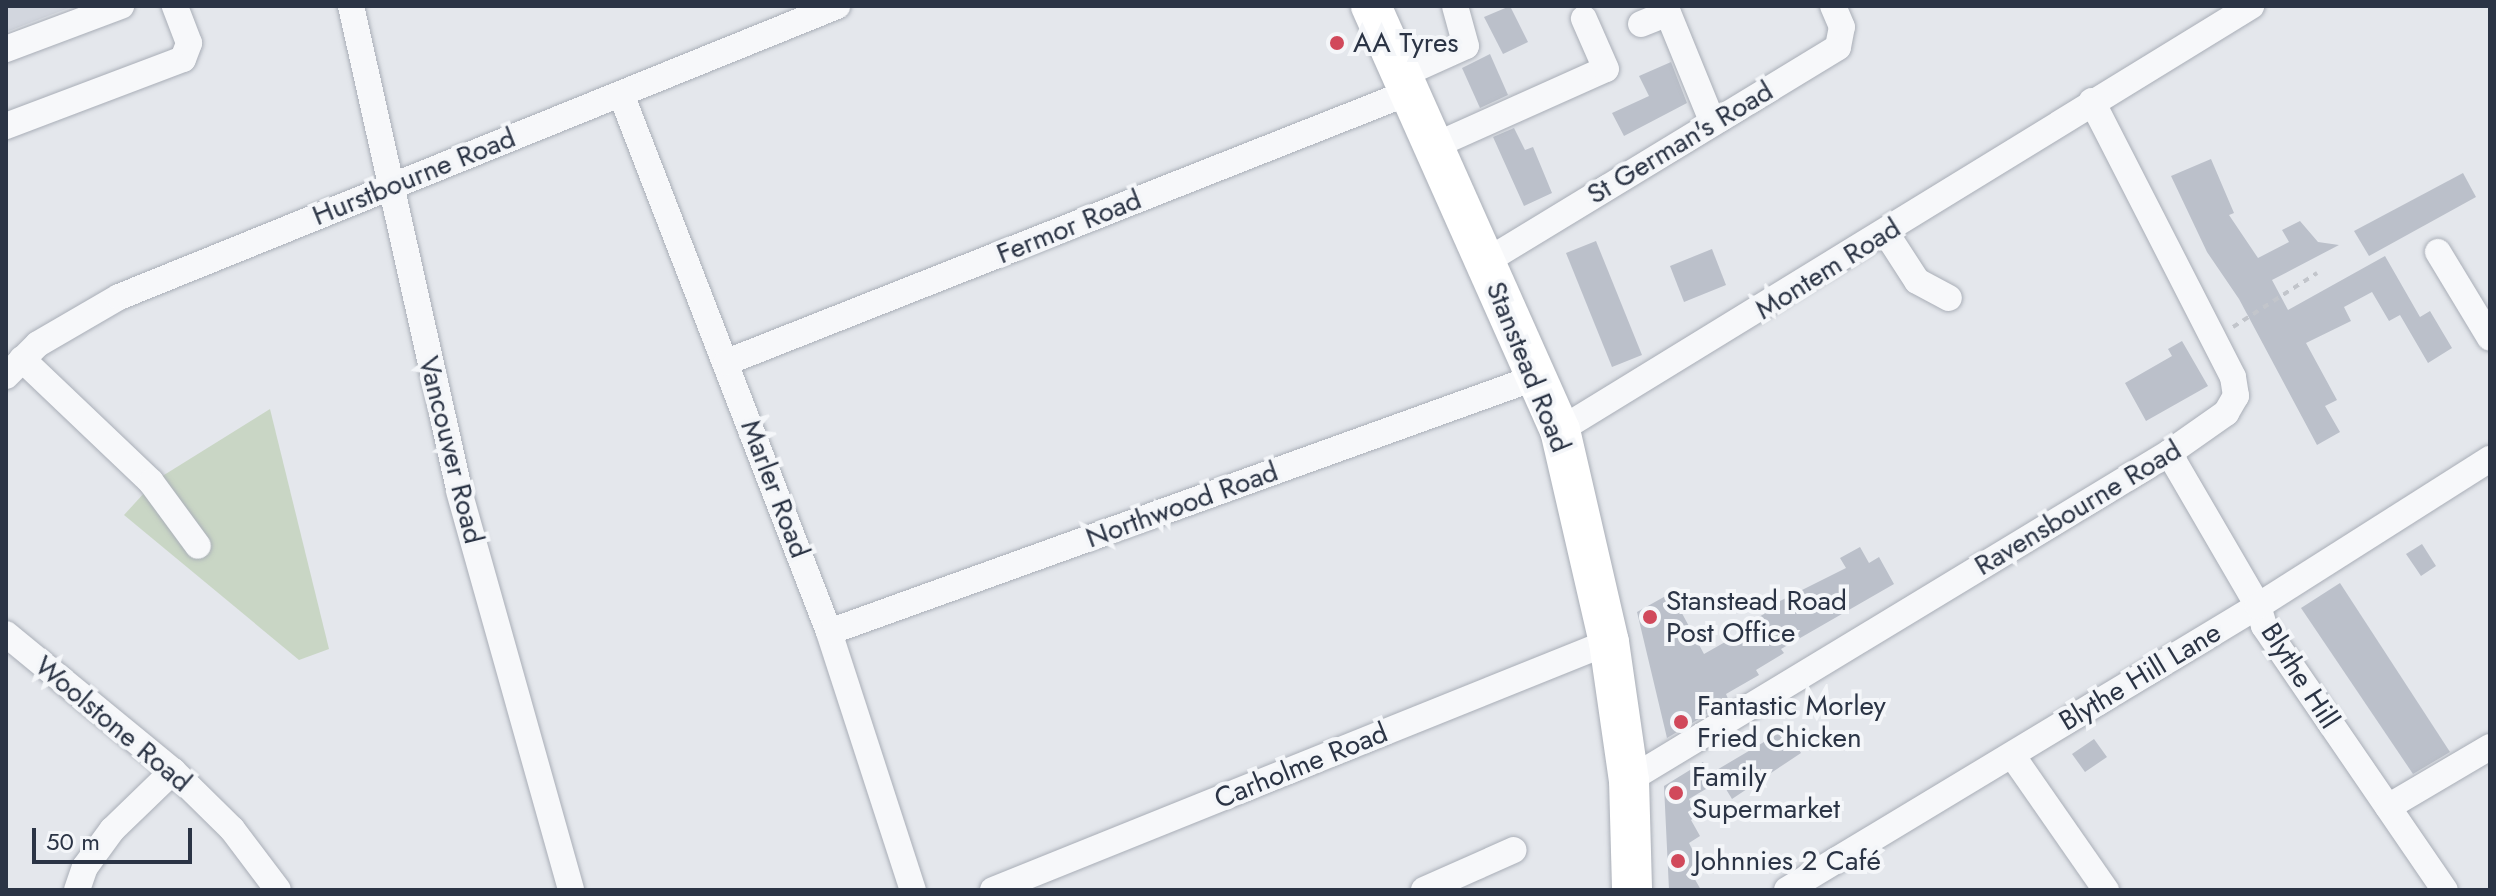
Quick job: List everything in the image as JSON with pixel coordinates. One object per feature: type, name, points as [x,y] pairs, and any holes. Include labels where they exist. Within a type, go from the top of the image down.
[{"type":"highway","name":"Stanstead Road","points":[[1371,6],[1534,378],[1560,430],[1609,642],[1629,780],[1632,890]]},
{"type":"street","points":[[6,49],[121,6]]},
{"type":"street","points":[[6,126],[183,59],[189,43],[175,6]]},
{"type":"street","name":"Vancouver Road","points":[[351,6],[459,491],[571,890]]},
{"type":"street","name":"Hurstbourne Road","points":[[14,368],[38,344],[119,297],[837,6]]},
{"type":"street","name":"Fermor Road","points":[[727,362],[1406,83],[1466,46],[1455,6]]},
{"type":"street","name":"St German's Road","points":[[1485,262],[1838,47],[1842,27],[1833,6]]},
{"type":"street","name":"Montem Road","points":[[1560,430],[1886,233],[2092,101],[2251,6]]},
{"type":"street","points":[[1641,24],[1668,13],[1713,123]]},
{"type":"street","points":[[1434,146],[1606,69],[1584,19]]},
{"type":"street","name":"Marler Road","points":[[621,94],[829,632],[913,890]]},
{"type":"street","name":"Ravensbourne Road","points":[[1629,780],[2169,453],[2226,413],[2236,396],[2233,377],[2092,101]]},
{"type":"street","points":[[1886,233],[1917,281],[1949,298]]},
{"type":"street","points":[[2438,252],[2490,338]]},
{"type":"street","points":[[14,368],[151,482],[198,546]]},
{"type":"street","name":"Northwood Road","points":[[829,632],[1534,378]]},
{"type":"street","name":"Blythe Hill","points":[[2169,453],[2258,606],[2264,626],[2445,890]]},
{"type":"street","name":"Blythe Hill Lane","points":[[1787,890],[2258,606],[2490,459]]},
{"type":"street","name":"Woolstone Road","points":[[6,634],[173,771],[232,829],[278,890]]},
{"type":"street","name":"Carholme Road","points":[[993,890],[1609,642]]},
{"type":"street","points":[[2388,807],[2490,747]]},
{"type":"street","points":[[2012,755],[2106,890]]},
{"type":"street","points":[[77,890],[85,867],[112,830],[173,771]]},
{"type":"street","points":[[1424,890],[1514,850]]},
{"type":"path","points":[[2214,340],[2317,273]]},
{"type":"shaded area","points":[[6,6],[74,6],[6,32]]},
{"type":"green space","points":[[270,409],[329,649],[299,660],[124,515],[156,480]]},
{"type":"building","points":[[1510,6],[1528,42],[1503,54],[1484,17]]},
{"type":"building","points":[[1490,54],[1508,95],[1480,108],[1462,68]]},
{"type":"building","points":[[1671,62],[1687,103],[1624,136],[1612,113],[1649,96],[1639,76]]},
{"type":"building","points":[[1514,128],[1525,150],[1533,147],[1552,193],[1524,206],[1493,137]]},
{"type":"building","points":[[2211,159],[2234,213],[2229,215],[2258,258],[2289,242],[2282,230],[2300,221],[2318,242],[2339,245],[2272,280],[2288,310],[2385,256],[2420,317],[2430,311],[2452,348],[2428,363],[2400,315],[2389,321],[2372,292],[2344,307],[2351,321],[2306,343],[2337,400],[2325,406],[2340,432],[2317,445],[2239,299],[2207,252],[2171,176]]},
{"type":"building","points":[[2463,173],[2476,197],[2369,256],[2354,231]]},
{"type":"building","points":[[1596,241],[1642,355],[1612,367],[1566,253]]},
{"type":"building","points":[[1712,249],[1726,285],[1684,302],[1670,266]]},
{"type":"building","points":[[2182,341],[2208,386],[2146,421],[2125,383],[2172,356],[2168,349]]},
{"type":"building","points":[[2422,544],[2436,566],[2421,576],[2406,554]]},
{"type":"building","points":[[1860,547],[1869,563],[1879,557],[1894,584],[1781,649],[1784,653],[1756,670],[1759,675],[1726,694],[1729,701],[1667,738],[1637,612],[1671,593],[1704,654],[1741,633],[1738,629],[1764,614],[1762,610],[1846,568],[1840,558]]},
{"type":"building","points":[[2340,583],[2450,752],[2413,774],[2301,608]]},
{"type":"building","points":[[1786,729],[1801,753],[1732,799],[1715,771]]},
{"type":"building","points":[[2094,739],[2107,757],[2085,772],[2072,754]]},
{"type":"building","points":[[1703,762],[1716,783],[1689,799],[1697,815],[1691,820],[1700,836],[1689,843],[1699,863],[1689,869],[1701,890],[1669,890],[1664,786]]},
{"type":"place","name":"AA Tyres","points":[[1337,43]]},
{"type":"place","name":"Stanstead Road Post Office","points":[[1650,617]]},
{"type":"place","name":"Fantastic Morley Fried Chicken","points":[[1681,722]]},
{"type":"place","name":"Family Supermarket","points":[[1676,793]]},
{"type":"place","name":"Johnnies 2 Café","points":[[1678,861]]}]
